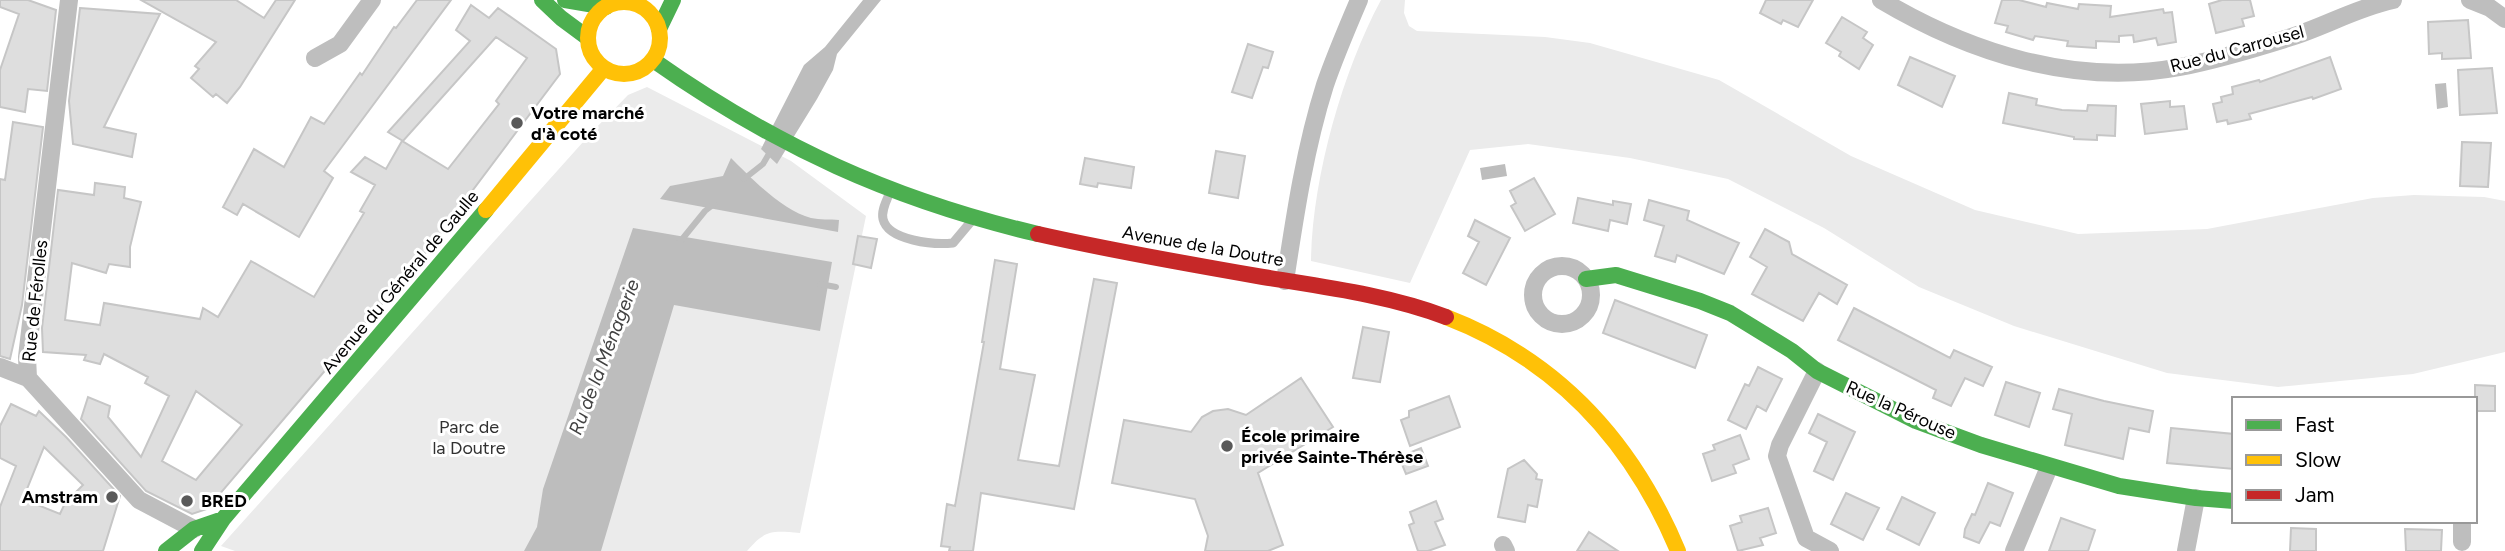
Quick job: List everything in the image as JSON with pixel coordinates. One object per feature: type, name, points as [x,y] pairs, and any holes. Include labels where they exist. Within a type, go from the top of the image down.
[{"type":"main road","points":[[542,0],[588,38]]},
{"type":"main road","points":[[565,0],[606,7],[630,1],[655,19],[660,40],[653,60],[634,73],[623,74],[604,68],[595,59],[588,38],[590,26],[606,7]]},
{"type":"main road","points":[[659,29],[673,0]]},
{"type":"main road","name":"Avenue de la Doutre","points":[[653,60],[718,107],[754,128],[806,154],[923,203],[1070,242],[1380,299],[1430,312],[1494,338],[1539,368],[1586,408],[1623,450],[1658,506],[1678,551]]},
{"type":"main road","name":"Avenue du Général de Gaulle","points":[[202,551],[223,519],[398,316],[604,68]]},
{"type":"main road","name":"Rue la Pérouse","points":[[1586,279],[1616,275],[1730,313],[1807,361],[1817,371],[1916,421],[1980,446],[2119,486],[2232,501]]},
{"type":"main road","points":[[166,551],[194,529],[223,519]]},
{"type":"street","name":"Rue de Férolles","points":[[69,0],[27,357],[28,378],[139,499],[194,529]]},
{"type":"street","points":[[315,58],[340,44],[372,0]]},
{"type":"street","points":[[1285,281],[1304,167],[1325,86],[1360,0]]},
{"type":"street","name":"Rue du Carrousel","points":[[1881,0],[1956,39],[1998,54],[2081,72],[2124,72],[2178,68],[2227,56],[2291,37],[2374,4],[2393,0]]},
{"type":"street","points":[[2470,0],[2491,4],[2505,19]]},
{"type":"street","points":[[0,367],[28,378]]},
{"type":"street","points":[[1817,371],[1777,456],[1803,534],[1810,542],[1830,551]]},
{"type":"street","points":[[2014,551],[2049,467]]},
{"type":"street","points":[[2186,551],[2196,498]]},
{"type":"street","points":[[2462,523],[2462,542]]},
{"type":"lane","points":[[890,190],[883,221],[893,232],[908,238],[936,244],[953,243],[974,218]]},
{"type":"green space","points":[[1381,0],[1405,0],[1404,13],[1409,26],[1417,31],[1545,37],[1590,43],[1719,80],[1851,156],[1975,210],[2078,234],[2207,229],[2373,198],[2414,195],[2484,197],[2505,201],[2505,352],[2413,374],[2278,387],[2167,373],[2014,326],[1919,287],[1824,228],[1728,179],[1630,158],[1528,144],[1470,150],[1410,283],[1311,261],[1317,196],[1332,127],[1354,60]]},
{"type":"green space","name":"Parc de la Doutre","points":[[647,87],[791,161],[866,216],[800,533],[770,533],[747,551],[235,551],[221,546],[592,132],[628,95]]},
{"type":"water","points":[[863,0],[881,0],[837,54],[833,70],[777,164],[761,149],[804,65],[825,47]]},
{"type":"water","points":[[2446,83],[2448,107],[2437,109],[2435,84]]},
{"type":"water","points":[[731,158],[768,193],[800,214],[811,218],[839,220],[838,232],[660,199],[670,186],[723,176]]},
{"type":"water","points":[[1505,164],[1507,176],[1482,180],[1480,168]]},
{"type":"water","points":[[633,228],[832,262],[820,331],[674,305],[601,551],[524,551],[537,527],[543,489]]},
{"type":"building","points":[[0,0],[28,0],[56,10],[47,91],[28,89],[25,112],[0,107],[0,70],[19,14],[0,7]]},
{"type":"building","points":[[141,0],[236,0],[264,18],[276,0],[295,0],[227,103],[216,94],[213,97],[191,78],[199,69],[195,66],[216,42]]},
{"type":"building","points":[[417,0],[451,0],[324,171],[333,178],[299,237],[243,204],[237,215],[223,207],[254,149],[284,167],[311,117],[324,124],[360,73],[362,75],[394,27],[396,28]]},
{"type":"building","points":[[1766,0],[1813,0],[1798,27],[1783,20],[1781,24],[1760,13]]},
{"type":"building","points":[[2002,0],[2019,0],[2046,7],[2047,3],[2078,9],[2079,4],[2111,6],[2110,17],[2163,9],[2164,13],[2172,12],[2176,42],[2158,45],[2156,38],[2134,42],[2133,35],[2119,36],[2119,42],[2096,41],[2096,48],[2067,46],[2068,41],[2035,36],[2033,40],[2006,32],[2008,26],[1995,23]]},
{"type":"building","points":[[2222,0],[2250,0],[2254,16],[2242,19],[2244,26],[2216,33],[2209,4]]},
{"type":"building","points":[[471,5],[489,18],[498,8],[556,49],[560,74],[427,251],[207,509],[192,514],[146,491],[81,419],[88,397],[110,406],[108,417],[141,457],[169,396],[145,383],[148,377],[104,354],[100,364],[84,360],[86,355],[43,352],[42,328],[58,190],[94,195],[95,183],[125,187],[124,198],[141,202],[130,247],[130,267],[109,264],[106,273],[72,263],[65,320],[100,325],[104,303],[200,319],[203,308],[218,317],[251,261],[314,297],[364,213],[360,211],[375,185],[351,172],[365,157],[386,169],[402,141],[448,169],[499,104],[496,101],[527,58],[496,37],[403,141],[388,132],[470,41],[456,30]],"holes":[[[196,391],[242,425],[196,480],[162,461]]]},
{"type":"building","points":[[80,8],[160,14],[104,127],[136,134],[132,157],[73,144],[69,101]]},
{"type":"building","points":[[1842,17],[1867,32],[1863,38],[1873,45],[1859,69],[1839,56],[1841,52],[1826,43]]},
{"type":"building","points":[[2468,20],[2471,58],[2442,59],[2442,53],[2429,54],[2428,22]]},
{"type":"building","points":[[1248,44],[1273,52],[1268,68],[1263,67],[1252,98],[1232,92]]},
{"type":"building","points":[[1910,57],[1955,76],[1942,107],[1898,85]]},
{"type":"building","points":[[2330,57],[2341,89],[2313,99],[2312,97],[2249,114],[2251,119],[2228,124],[2227,120],[2217,122],[2213,104],[2222,102],[2221,97],[2233,94],[2232,87],[2259,80],[2260,82]]},
{"type":"building","points":[[2492,68],[2497,113],[2460,115],[2458,70]]},
{"type":"building","points":[[2009,93],[2037,99],[2036,105],[2062,110],[2087,111],[2088,105],[2116,106],[2115,136],[2097,135],[2097,140],[2074,139],[2003,123]]},
{"type":"building","points":[[2170,101],[2170,107],[2184,106],[2187,129],[2145,134],[2141,104]]},
{"type":"building","points":[[13,122],[43,127],[22,305],[10,359],[0,356],[0,179],[5,180]]},
{"type":"building","points":[[2462,142],[2491,143],[2488,187],[2460,186]]},
{"type":"building","points":[[1216,151],[1245,156],[1238,198],[1209,193]]},
{"type":"building","points":[[1085,158],[1134,167],[1131,188],[1098,183],[1097,187],[1080,184]]},
{"type":"building","points":[[1534,178],[1555,214],[1525,231],[1511,206],[1516,203],[1510,191]]},
{"type":"building","points":[[1578,198],[1613,205],[1613,201],[1631,204],[1627,224],[1610,220],[1608,231],[1573,223]]},
{"type":"building","points":[[1649,200],[1689,211],[1687,220],[1739,243],[1724,274],[1677,255],[1675,262],[1655,256],[1664,226],[1644,220]]},
{"type":"building","points":[[1475,220],[1510,238],[1486,285],[1463,273],[1479,242],[1468,236]]},
{"type":"building","points":[[1765,229],[1789,242],[1792,254],[1847,285],[1837,304],[1819,293],[1803,321],[1752,294],[1767,267],[1750,257]]},
{"type":"building","points":[[858,236],[877,239],[871,268],[853,264]]},
{"type":"building","points":[[995,260],[1017,264],[1000,369],[1035,375],[1018,460],[1059,466],[1094,279],[1117,283],[1074,509],[981,493],[973,551],[949,551],[950,547],[941,546],[947,504],[955,506],[984,342]]},
{"type":"building","points":[[1615,300],[1707,335],[1695,368],[1603,333]]},
{"type":"building","points":[[1854,308],[1950,358],[1954,350],[1992,367],[1983,386],[1965,378],[1951,406],[1933,398],[1936,390],[1838,340]]},
{"type":"building","points":[[1363,327],[1389,332],[1380,382],[1353,378]]},
{"type":"building","points":[[1758,367],[1782,379],[1766,411],[1757,406],[1746,429],[1728,420],[1745,384],[1749,386]]},
{"type":"building","points":[[1301,378],[1333,427],[1258,473],[1283,545],[1268,551],[1205,551],[1208,536],[1195,499],[1112,483],[1124,420],[1191,432],[1202,417],[1213,411],[1228,409],[1246,415]]},
{"type":"building","points":[[2006,382],[2040,393],[2029,427],[1995,415]]},
{"type":"building","points":[[2475,385],[2495,386],[2495,411],[2477,411]]},
{"type":"building","points":[[2059,389],[2153,411],[2149,432],[2129,428],[2123,459],[2065,445],[2072,414],[2053,409]]},
{"type":"building","points":[[1449,396],[1460,427],[1410,446],[1401,420],[1409,417],[1409,411]]},
{"type":"building","points":[[11,404],[36,416],[39,411],[120,496],[103,551],[0,551],[0,507],[16,466],[0,458],[0,426]],"holes":[[[44,447],[83,485],[65,503],[60,514],[23,499]]]},
{"type":"building","points":[[1818,414],[1855,432],[1833,480],[1814,471],[1827,442],[1809,433]]},
{"type":"building","points":[[2171,428],[2232,434],[2232,469],[2167,463]]},
{"type":"building","points":[[1740,435],[1749,459],[1733,465],[1736,473],[1712,481],[1703,454],[1715,450],[1713,445]]},
{"type":"building","points":[[1421,448],[1428,466],[1406,474],[1399,457]]},
{"type":"building","points":[[1524,460],[1537,474],[1536,479],[1542,480],[1537,507],[1528,505],[1525,522],[1498,517],[1508,469]]},
{"type":"building","points":[[1988,483],[2013,493],[2000,526],[1990,522],[1979,543],[1964,537],[1965,529],[1972,514],[1975,515]]},
{"type":"building","points":[[1846,493],[1879,508],[1863,540],[1831,524]]},
{"type":"building","points":[[1902,497],[1935,513],[1919,545],[1887,529]]},
{"type":"building","points":[[1436,501],[1443,519],[1435,522],[1445,545],[1428,551],[1418,551],[1409,525],[1414,523],[1410,512]]},
{"type":"building","points":[[1768,508],[1776,533],[1760,538],[1763,545],[1738,551],[1730,526],[1742,522],[1740,516]]},
{"type":"building","points":[[2061,518],[2095,530],[2088,551],[2049,551]]},
{"type":"building","points":[[2291,528],[2316,529],[2316,551],[2290,551]]},
{"type":"building","points":[[2405,529],[2442,530],[2441,551],[2406,551]]},
{"type":"building","points":[[1589,532],[1618,551],[1577,551]]},
{"type":"waterway","name":"Ru de la Ménagerie","points":[[744,179],[763,164],[770,152]]},
{"type":"waterway","name":"Ru de la Ménagerie","points":[[679,243],[714,204]]},
{"type":"waterway","points":[[820,284],[836,287]]},
{"type":"traffic: fast","points":[[542,0],[588,38]]},
{"type":"traffic: fast","points":[[565,0],[606,7]]},
{"type":"traffic: fast","points":[[659,29],[673,0]]},
{"type":"traffic: fast","points":[[653,60],[744,119],[837,166],[934,205],[1038,234]]},
{"type":"traffic: fast","points":[[202,551],[223,519],[486,210]]},
{"type":"traffic: fast","points":[[1586,279],[1616,275],[1730,313],[1792,351],[1817,371],[1916,421],[1981,445],[2119,486],[2232,501]]},
{"type":"traffic: fast","points":[[166,551],[194,529],[223,519]]},
{"type":"traffic: slow","points":[[624,2],[644,8],[654,18],[660,38],[654,58],[644,68],[624,74],[604,68],[594,58],[588,38],[594,18],[604,8],[624,2]]},
{"type":"traffic: slow","points":[[486,210],[604,68]]},
{"type":"traffic: slow","points":[[1446,317],[1523,356],[1587,409],[1614,440],[1638,474],[1678,551]]},
{"type":"traffic: jam","points":[[1038,234],[1150,257],[1356,292],[1446,317]]},
{"type":"place","name":"Votre marché d'à coté","points":[[517,123]]},
{"type":"place","name":"École primaire privée Sainte-Thérèse","points":[[1227,446]]},
{"type":"place","name":"Amstram","points":[[112,497]]},
{"type":"place","name":"BRED","points":[[187,501]]}]
